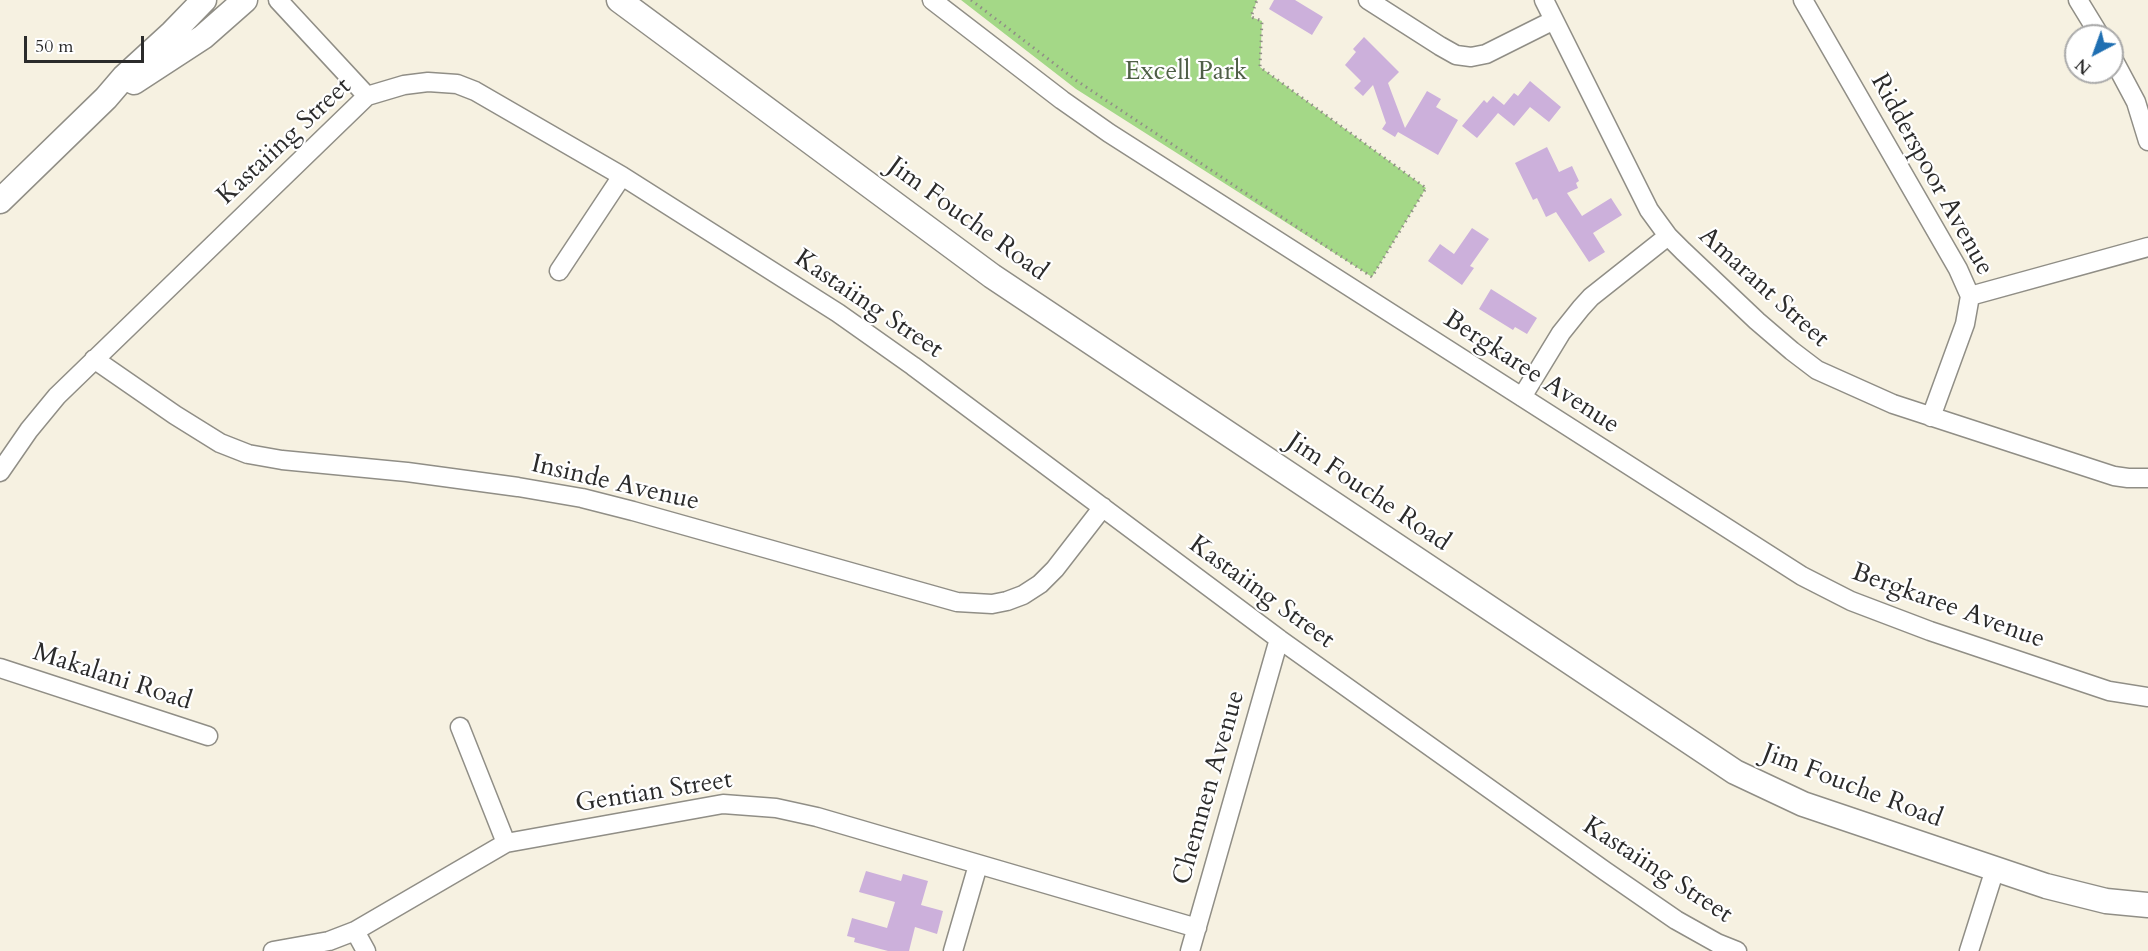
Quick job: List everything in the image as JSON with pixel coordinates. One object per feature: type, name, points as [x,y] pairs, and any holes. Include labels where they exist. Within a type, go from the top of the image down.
[{"type":"street","points":[[0,201],[204,0]]},
{"type":"street","points":[[106,99],[203,37],[245,0]]},
{"type":"street","points":[[278,0],[367,96]]},
{"type":"street","name":"Jim Fouche Road","points":[[619,0],[992,276],[1735,772],[1803,804],[2046,886],[2116,903],[2148,905]]},
{"type":"street","name":"Bergkaree Avenue","points":[[932,0],[1062,100],[1109,133],[1802,576],[1851,601],[1930,631],[2109,691],[2148,697]]},
{"type":"street","points":[[1368,0],[1456,55],[1471,57],[1486,54],[1554,20]]},
{"type":"street","name":"Amarant Street","points":[[1544,0],[1639,193],[1668,236],[1791,351],[1817,370],[1893,404],[2114,476],[2148,477]]},
{"type":"street","name":"Ridderspoor Avenue","points":[[1803,0],[1958,269],[1970,296],[1965,324],[1931,417]]},
{"type":"street","points":[[2078,0],[2093,24]]},
{"type":"street","points":[[2124,80],[2136,102],[2148,141]]},
{"type":"street","name":"Kastaiing Street","points":[[0,472],[29,430],[57,396],[367,96],[412,84],[442,82],[458,84],[484,96],[622,176],[867,333],[1279,639],[1676,920],[1717,943],[1737,951]]},
{"type":"street","points":[[559,271],[622,176]]},
{"type":"street","points":[[1522,397],[1561,333],[1581,308],[1591,297],[1668,236]]},
{"type":"street","points":[[1970,296],[2148,247]]},
{"type":"street","name":"Insinde Avenue","points":[[94,359],[175,415],[211,437],[248,454],[282,460],[407,472],[507,485],[582,498],[957,602],[992,604],[1007,601],[1023,595],[1040,584],[1055,569],[1103,507]]},
{"type":"street","name":"Chemnen Avenue","points":[[1190,951],[1279,639]]},
{"type":"street","name":"Makalani Road","points":[[0,668],[208,736]]},
{"type":"street","points":[[460,727],[506,843]]},
{"type":"street","name":"Gentian Street","points":[[273,951],[329,940],[355,931],[506,843],[723,804],[776,808],[817,817],[1197,928]]},
{"type":"street","points":[[953,951],[978,865]]},
{"type":"street","points":[[1969,951],[1995,869]]},
{"type":"street","points":[[355,931],[366,951]]},
{"type":"path","points":[[971,0],[1077,81],[1372,277],[1426,188],[1260,67],[1262,21],[1251,18],[1257,0]]},
{"type":"green space","name":"Excell Park","points":[[961,0],[1257,0],[1251,17],[1262,21],[1260,67],[1426,188],[1372,277],[1076,89]]},
{"type":"building","points":[[1274,0],[1295,0],[1323,17],[1312,35],[1269,9]]},
{"type":"building","points":[[1364,37],[1399,72],[1388,83],[1405,128],[1427,91],[1441,99],[1436,107],[1458,120],[1438,155],[1398,132],[1395,137],[1382,129],[1386,123],[1373,85],[1363,96],[1354,88],[1361,81],[1345,65],[1356,52],[1353,49]]},
{"type":"building","points":[[1530,81],[1561,107],[1549,122],[1530,107],[1514,126],[1498,113],[1477,138],[1462,126],[1484,100],[1487,103],[1493,96],[1504,105],[1514,93],[1518,96]]},
{"type":"building","points":[[1547,147],[1559,172],[1572,166],[1579,181],[1576,183],[1578,188],[1567,193],[1582,216],[1611,198],[1622,215],[1593,233],[1605,252],[1589,262],[1556,212],[1546,217],[1537,198],[1533,200],[1515,163]]},
{"type":"building","points":[[1472,228],[1489,239],[1470,266],[1474,268],[1462,285],[1428,261],[1440,244],[1454,254]]},
{"type":"building","points":[[1491,289],[1537,318],[1527,334],[1515,327],[1513,330],[1479,309]]},
{"type":"building","points":[[866,871],[901,881],[903,874],[928,881],[921,905],[943,911],[937,934],[915,927],[909,951],[888,951],[854,942],[855,938],[847,936],[852,918],[887,928],[895,902],[859,892]]}]
